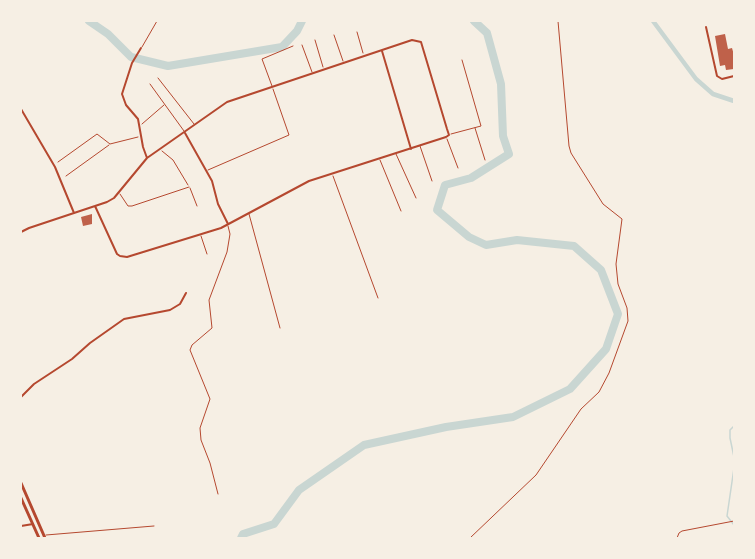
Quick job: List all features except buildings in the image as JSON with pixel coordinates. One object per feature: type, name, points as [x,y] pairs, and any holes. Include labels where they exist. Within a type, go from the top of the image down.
[{"type":"main road","points":[[21,483],[44,537]]},
{"type":"main road","points":[[21,498],[38,537]]},
{"type":"street","points":[[706,27],[717,76],[722,79],[734,76]]},
{"type":"street","points":[[21,232],[29,228],[95,206],[107,202],[119,192],[147,158],[227,102],[412,40],[421,42],[448,136],[296,187],[228,224],[127,257],[120,256],[95,206]]},
{"type":"street","points":[[141,48],[132,63],[122,94],[140,125],[140,137],[147,158]]},
{"type":"street","points":[[382,51],[411,149]]},
{"type":"street","points":[[21,109],[55,167],[74,213]]},
{"type":"street","points":[[185,133],[212,181],[218,204],[228,224]]},
{"type":"street","points":[[21,397],[34,384],[72,359],[124,319],[170,310],[180,303],[186,293]]},
{"type":"street","points":[[21,526],[33,524]]},
{"type":"lane","points":[[141,48],[157,21]]},
{"type":"lane","points":[[470,538],[536,475],[581,409],[598,392],[609,373],[628,321],[627,308],[618,284],[616,264],[622,219],[603,204],[571,153],[569,146],[558,21]]},
{"type":"lane","points":[[357,32],[364,57]]},
{"type":"lane","points":[[334,35],[344,63]]},
{"type":"lane","points":[[315,40],[324,69]]},
{"type":"lane","points":[[302,45],[313,73]]},
{"type":"lane","points":[[207,171],[289,135],[262,59],[293,46]]},
{"type":"lane","points":[[458,168],[448,136],[482,126],[462,60]]},
{"type":"lane","points":[[158,78],[194,124]]},
{"type":"lane","points":[[150,84],[185,133]]},
{"type":"lane","points":[[140,125],[165,104]]},
{"type":"lane","points":[[475,128],[485,160]]},
{"type":"lane","points":[[58,162],[97,134],[110,144]]},
{"type":"lane","points":[[66,176],[110,144],[140,137]]},
{"type":"lane","points":[[420,147],[432,181]]},
{"type":"lane","points":[[160,150],[173,160],[197,206]]},
{"type":"lane","points":[[396,154],[416,198]]},
{"type":"lane","points":[[379,159],[401,211]]},
{"type":"lane","points":[[333,174],[378,298]]},
{"type":"lane","points":[[119,192],[129,207],[189,187]]},
{"type":"lane","points":[[248,212],[280,328]]},
{"type":"lane","points":[[218,494],[201,440],[200,428],[210,399],[190,350],[192,345],[212,328],[209,300],[227,252],[230,234],[228,224]]},
{"type":"lane","points":[[200,234],[207,254]]},
{"type":"lane","points":[[677,538],[682,531],[734,521]]},
{"type":"lane","points":[[38,537],[154,526]]},
{"type":"waterway","points":[[89,21],[108,34],[131,57],[168,66],[282,47],[297,31],[302,21]]},
{"type":"waterway","points":[[241,538],[243,534],[274,524],[299,490],[364,445],[446,427],[513,417],[570,389],[606,349],[618,314],[601,270],[574,246],[517,240],[486,245],[469,237],[437,210],[445,185],[471,178],[509,154],[503,136],[501,84],[487,33],[474,21]]},
{"type":"waterway","points":[[653,21],[696,79],[713,94],[734,101]]},
{"type":"waterway","points":[[734,426],[730,430],[734,457]]},
{"type":"waterway","points":[[734,468],[727,516],[734,525]]}]
